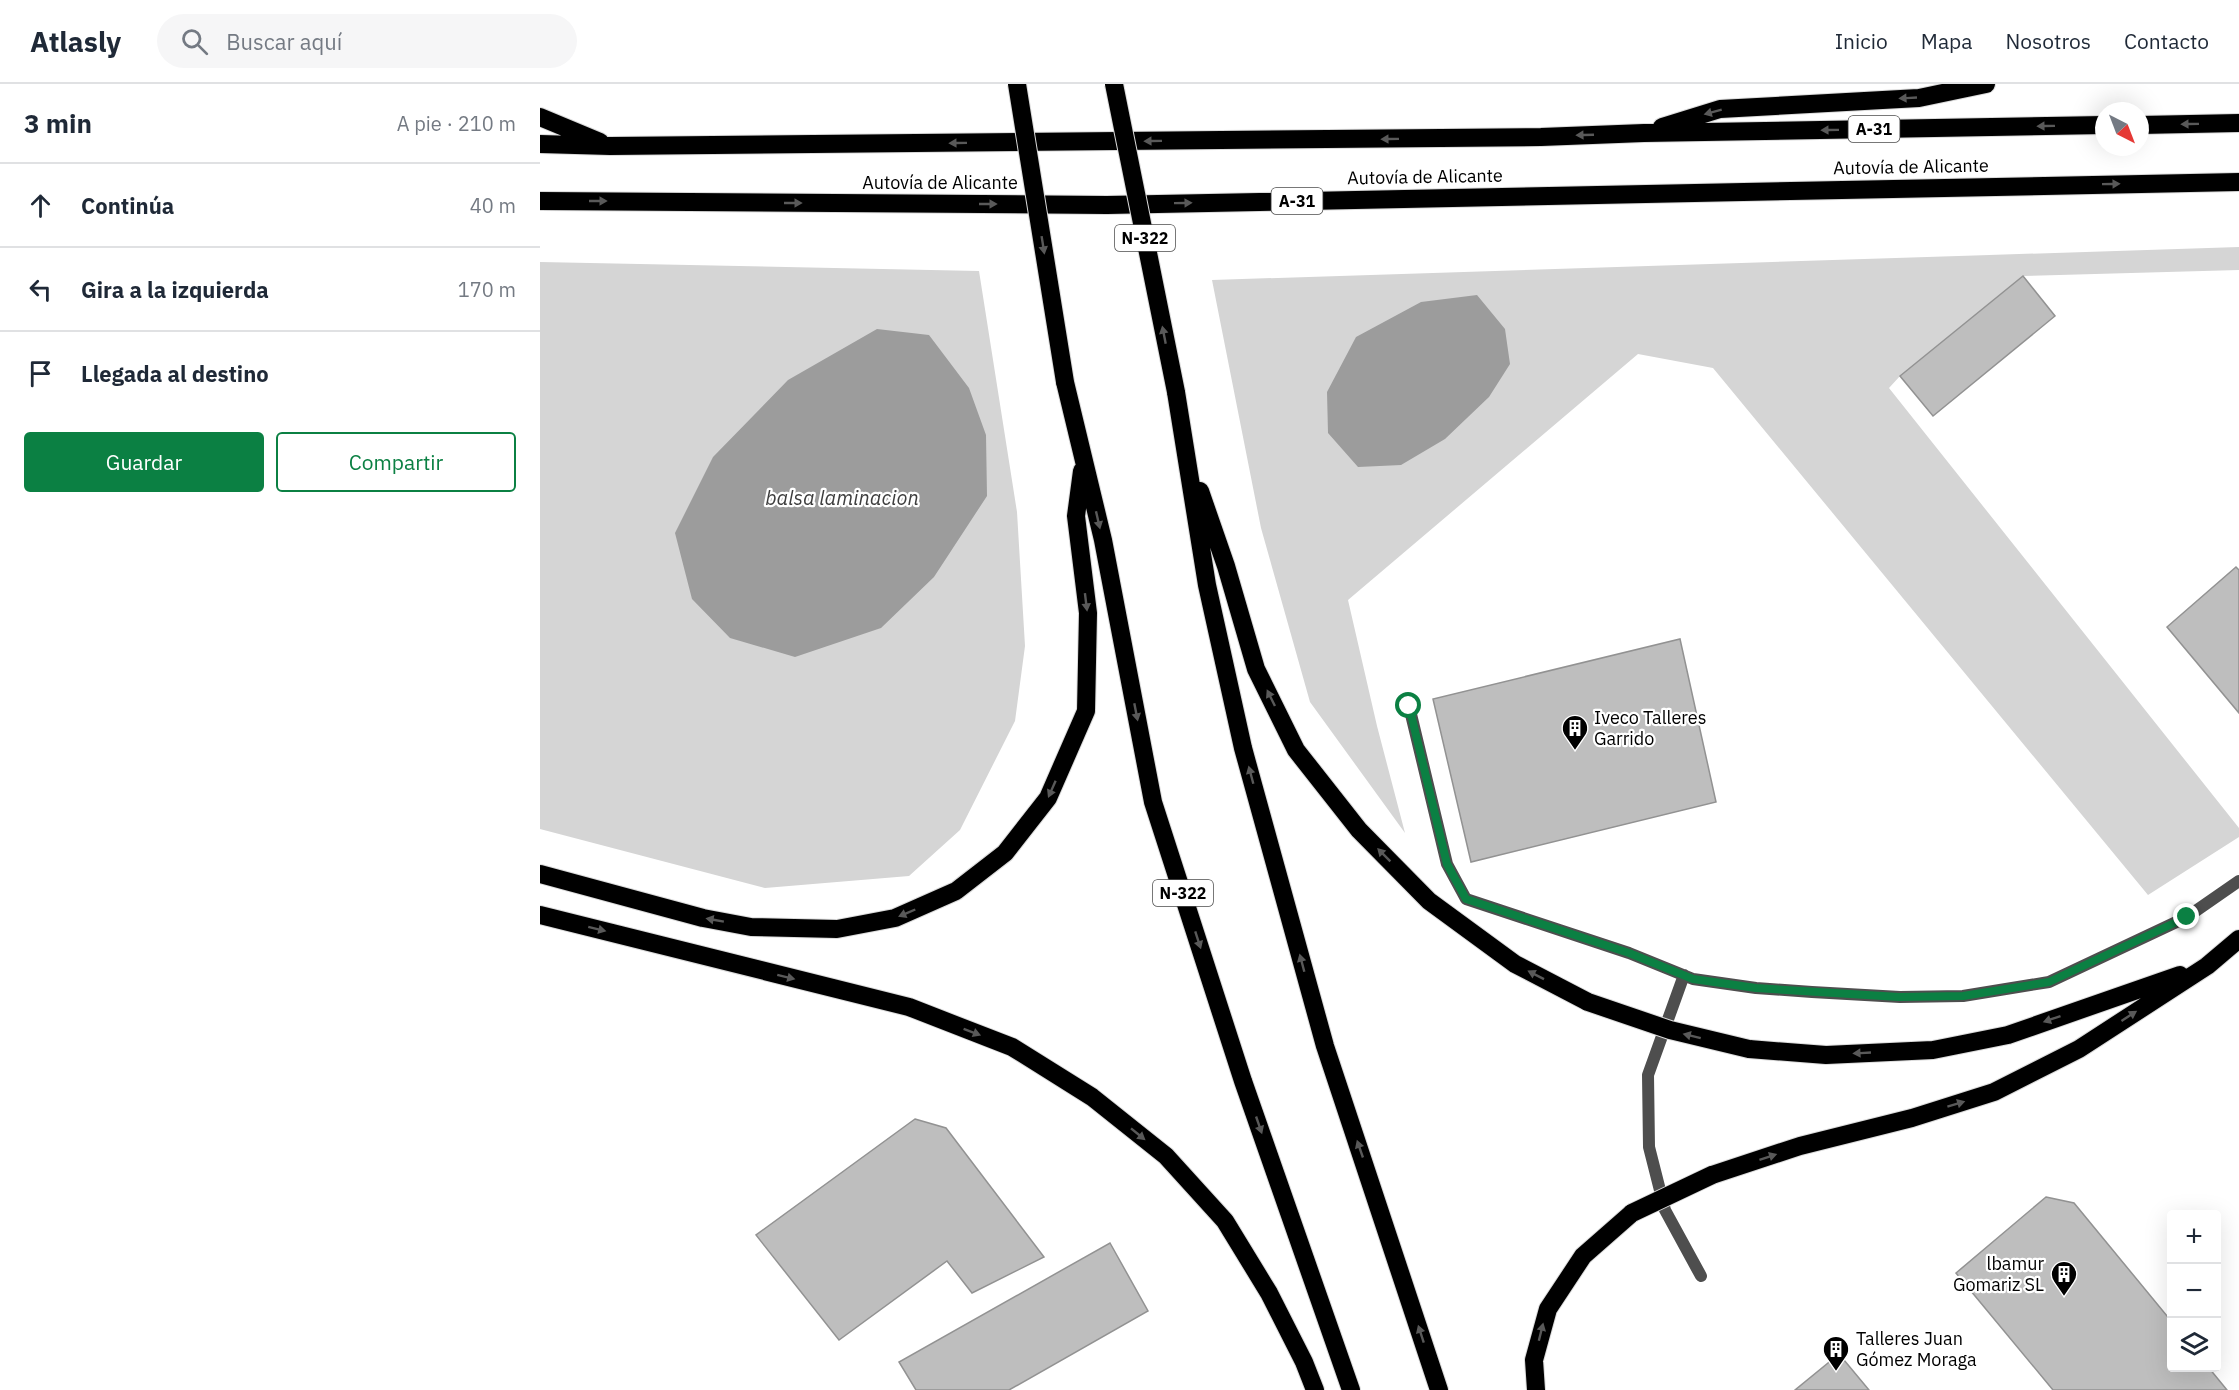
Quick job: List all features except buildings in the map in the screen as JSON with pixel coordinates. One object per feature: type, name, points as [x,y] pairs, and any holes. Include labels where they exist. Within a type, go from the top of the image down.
[{"type":"highway","name":"N-322","points":[[1114,84],[1176,392],[1208,585],[1243,748],[1325,1046],[1439,1390]]},
{"type":"highway","points":[[1644,133],[1720,109],[1919,98],[1986,84]]},
{"type":"highway","name":"N-322","points":[[1017,86],[1065,382],[1103,540],[1154,802],[1243,1081],[1351,1390]]},
{"type":"highway","points":[[540,117],[610,146]]},
{"type":"highway","points":[[2149,125],[2239,123]]},
{"type":"highway","name":"A-31","points":[[540,144],[610,146],[1517,138],[1644,133],[2095,126]]},
{"type":"highway","name":"Autovía de Alicante","points":[[540,201],[1107,205],[2239,182]]},
{"type":"highway","points":[[1182,437],[1226,566],[1256,669],[1296,750],[1359,830],[1429,901],[1515,964],[1588,1002],[1670,1030],[1749,1049],[1826,1055],[1933,1050],[2008,1035],[2207,966]]},
{"type":"highway","points":[[540,874],[703,918],[751,927],[837,929],[894,918],[956,891],[1005,853],[1048,798],[1086,711],[1088,613],[1076,516],[1084,460]]},
{"type":"highway","points":[[540,915],[909,1007],[1012,1047],[1092,1097],[1166,1156],[1225,1221],[1269,1293],[1305,1362],[1315,1390]]},
{"type":"highway","points":[[1536,1390],[1534,1360],[1548,1309],[1583,1256],[1632,1213],[1712,1174],[1800,1146],[1912,1118],[1994,1092],[2079,1049],[2207,966],[2239,939]]},
{"type":"lane","points":[[1409,706],[1447,864],[1466,899],[1629,953],[1693,979],[1756,988],[1899,997],[1963,996],[2049,982],[2187,917],[2239,881]]},
{"type":"lane","points":[[1684,975],[1648,1075],[1649,1147],[1665,1210],[1701,1275]]},
{"type":"shaded area","points":[[2239,247],[2239,270],[2023,276],[1900,376],[1889,388],[2239,828],[2239,837],[2148,895],[1713,368],[1638,354],[1348,600],[1405,833],[1310,702],[1261,528],[1212,280]]},
{"type":"shaded area","points":[[540,262],[979,271],[1017,512],[1025,646],[1015,721],[960,830],[909,876],[765,888],[540,829]]},
{"type":"water","points":[[1477,295],[1505,329],[1510,364],[1489,397],[1445,439],[1401,465],[1358,467],[1328,433],[1327,392],[1356,337],[1421,302]]},
{"type":"water","name":"balsa laminacion","points":[[877,329],[929,335],[969,388],[986,435],[987,496],[934,577],[881,628],[795,657],[730,638],[692,599],[675,533],[713,457],[788,380]]},
{"type":"place","name":"Iveco Talleres Garrido","points":[[1575,751]]},
{"type":"place","name":"lbamur Gomariz SL","points":[[2064,1297]]},
{"type":"place","name":"Talleres Juan Gómez Moraga","points":[[1836,1372]]},
{"type":"route","points":[[1409,706],[1447,864],[1466,899],[1629,953],[1693,979],[1756,988],[1812,992],[1899,997],[1963,996],[2049,982],[2187,917]]}]
